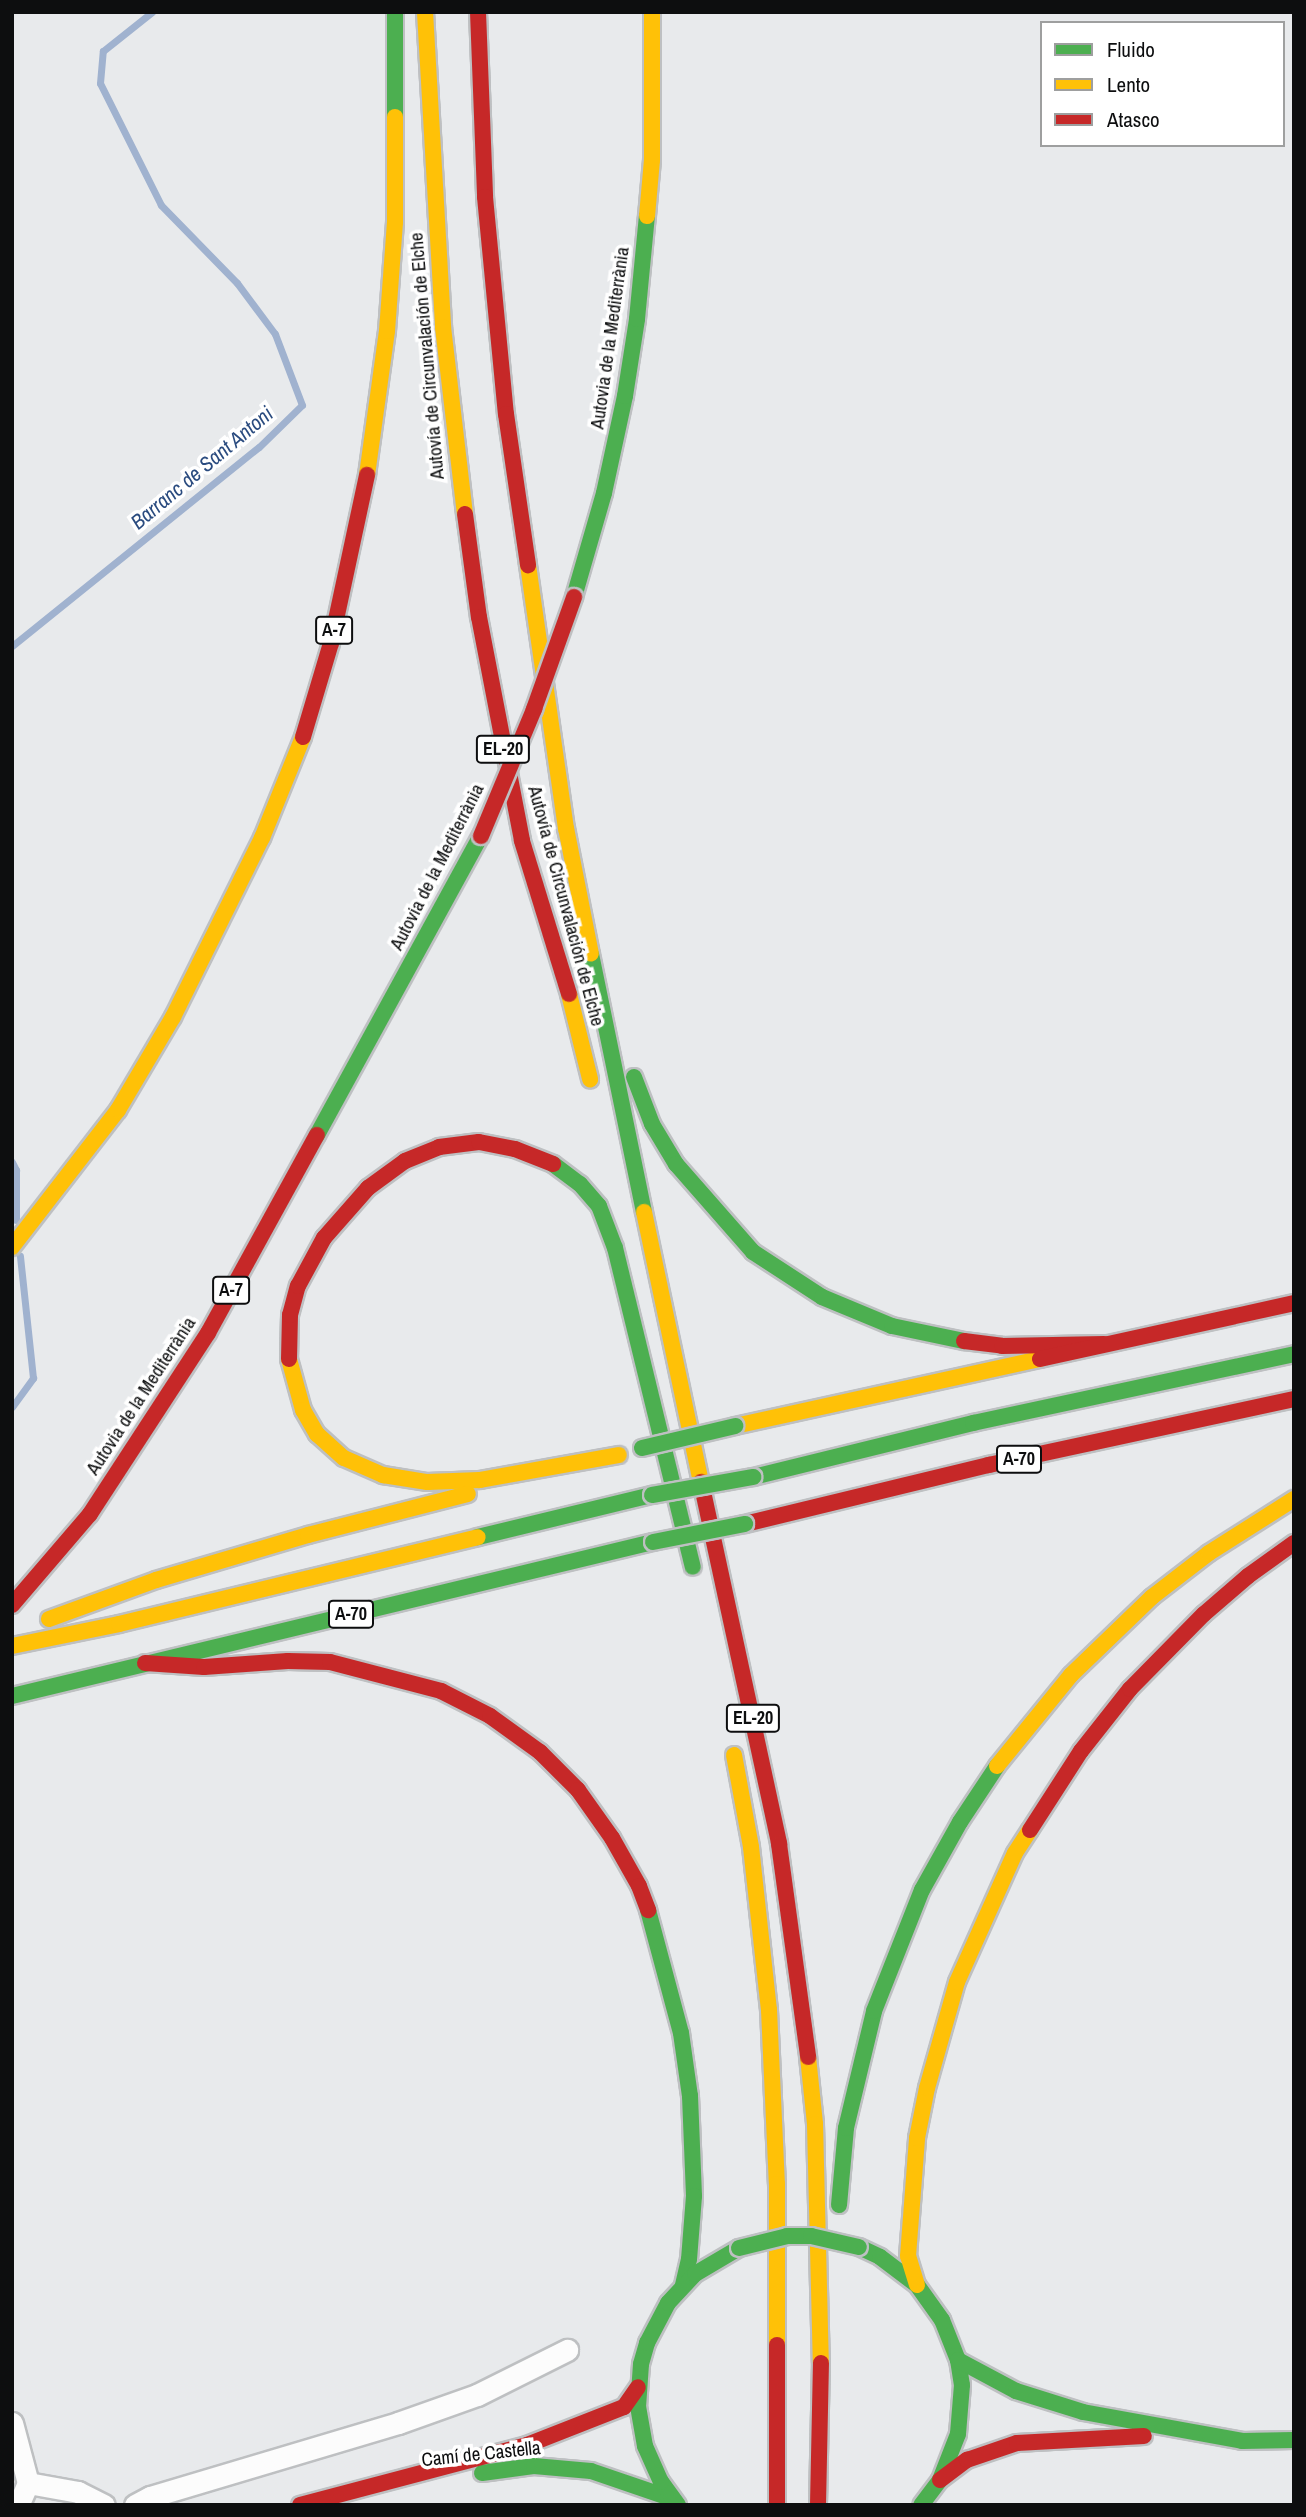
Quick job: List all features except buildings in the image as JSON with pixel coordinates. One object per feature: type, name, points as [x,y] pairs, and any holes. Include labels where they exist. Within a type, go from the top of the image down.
[{"type":"main road","name":"A-7","points":[[12,1247],[118,1110],[173,1017],[262,838],[304,734],[331,643],[364,498],[387,331],[395,222],[395,12]]},
{"type":"main road","name":"Autovía de Circunvalación de Elche","points":[[425,12],[443,327],[458,466],[479,617],[492,699],[522,841],[551,944],[571,1001],[594,1095]]},
{"type":"main road","name":"Autovía de Circunvalación de Elche","points":[[478,12],[485,197],[506,414],[566,828],[588,943]]},
{"type":"main road","name":"Autovia de la Mediterrània","points":[[12,1605],[90,1514],[208,1333],[481,836],[534,709],[574,597],[604,493],[625,396],[637,319],[652,160],[652,12]]},
{"type":"main road","points":[[588,943],[652,1124],[676,1164],[753,1252],[822,1297],[892,1326],[1002,1346],[1104,1344]]},
{"type":"main road","name":"EL-20","points":[[588,943],[779,1844],[802,2006],[815,2124],[821,2361],[818,2505]]},
{"type":"main road","points":[[619,1455],[480,1479],[427,1482],[383,1475],[344,1458],[317,1434],[295,1388],[289,1364],[290,1315],[298,1286],[324,1238],[343,1213],[368,1188],[405,1161],[439,1147],[479,1142],[515,1149],[554,1164],[572,1177],[599,1206],[615,1248],[698,1588]]},
{"type":"main road","points":[[630,1243],[650,1324],[671,1471]]},
{"type":"main road","points":[[12,1632],[156,1580],[308,1535],[642,1448],[1294,1303]]},
{"type":"main road","name":"A-70","points":[[12,1646],[119,1624],[652,1495],[753,1477],[973,1423],[1294,1354]]},
{"type":"main road","name":"A-70","points":[[12,1696],[653,1542],[745,1524],[989,1465],[1294,1399]]},
{"type":"main road","points":[[836,2254],[846,2128],[858,2068],[874,2011],[922,1890],[960,1822],[1003,1758],[1071,1675],[1152,1597],[1209,1553],[1294,1499]]},
{"type":"main road","points":[[917,2285],[908,2256],[917,2138],[927,2088],[957,1982],[1015,1853],[1081,1751],[1130,1689],[1204,1614],[1248,1576],[1294,1543]]},
{"type":"main road","points":[[145,1663],[204,1667],[288,1661],[330,1662],[395,1677],[441,1691],[490,1716],[540,1752],[578,1790],[612,1838],[639,1886],[660,1945],[681,2033],[690,2096],[694,2196],[690,2259],[683,2286]]},
{"type":"main road","name":"EL-20","points":[[732,1744],[751,1847],[769,2010],[777,2184],[777,2505]]},
{"type":"main road","points":[[675,2502],[656,2473],[640,2427],[638,2387],[647,2343],[662,2312],[683,2286],[709,2264],[739,2248],[787,2236],[824,2238],[859,2247],[880,2257],[917,2285],[942,2320],[958,2360],[962,2385],[958,2434],[940,2480],[922,2505]]},
{"type":"main road","points":[[832,2505],[836,2281]]},
{"type":"main road","points":[[958,2360],[1016,2391],[1083,2412],[1242,2441],[1294,2440]]},
{"type":"main road","name":"Camí de Castella","points":[[300,2505],[527,2445],[624,2407],[638,2387]]},
{"type":"main road","points":[[940,2480],[967,2460],[1017,2443],[1113,2436],[1220,2437]]},
{"type":"main road","name":"Camí de Castella","points":[[374,2487],[534,2466],[591,2471],[675,2502]]},
{"type":"street","points":[[135,2505],[150,2497],[398,2423],[477,2395],[567,2350]]},
{"type":"street","points":[[12,2423],[28,2483],[18,2505]]},
{"type":"street","points":[[28,2483],[78,2492],[104,2505]]},
{"type":"waterway","name":"Barranc de Sant Antoni","points":[[12,646],[259,447],[302,405],[275,334],[237,283],[161,205],[100,83],[103,51],[152,12]]},
{"type":"waterway","name":"Barranc de Sant Antoni","points":[[12,1162],[16,1170],[16,1220]]},
{"type":"waterway","name":"Barranc de Sant Antoni","points":[[12,1407],[33,1378],[20,1256]]},
{"type":"traffic: fast","points":[[395,12],[395,117]]},
{"type":"traffic: fast","points":[[574,597],[604,493],[625,396],[637,319],[647,216]]},
{"type":"traffic: fast","points":[[317,1135],[481,836]]},
{"type":"traffic: fast","points":[[591,954],[644,1212]]},
{"type":"traffic: fast","points":[[634,1077],[652,1124],[676,1164],[753,1252],[822,1297],[892,1326],[964,1341]]},
{"type":"traffic: fast","points":[[553,1164],[580,1184],[599,1206],[615,1248],[693,1567]]},
{"type":"traffic: fast","points":[[753,1477],[973,1423],[1294,1354]]},
{"type":"traffic: fast","points":[[642,1448],[735,1426]]},
{"type":"traffic: fast","points":[[652,1495],[753,1477]]},
{"type":"traffic: fast","points":[[478,1537],[652,1495]]},
{"type":"traffic: fast","points":[[653,1542],[745,1524]]},
{"type":"traffic: fast","points":[[12,1696],[653,1542]]},
{"type":"traffic: fast","points":[[839,2205],[846,2128],[874,2011],[922,1890],[960,1822],[997,1766]]},
{"type":"traffic: fast","points":[[648,1910],[681,2033],[690,2096],[694,2196],[689,2259],[683,2285]]},
{"type":"traffic: fast","points":[[739,2248],[787,2236],[811,2236],[859,2247]]},
{"type":"traffic: fast","points":[[859,2247],[880,2257],[917,2285],[942,2320],[958,2360],[962,2385],[958,2434],[940,2480],[921,2505]]},
{"type":"traffic: fast","points":[[678,2505],[661,2482],[645,2446],[638,2407],[641,2364],[647,2343],[668,2303],[695,2274],[739,2248]]},
{"type":"traffic: fast","points":[[958,2360],[1016,2391],[1083,2412],[1242,2441],[1294,2440]]},
{"type":"traffic: fast","points":[[482,2473],[534,2466],[591,2471],[673,2499]]},
{"type":"traffic: slow","points":[[425,12],[443,327],[465,514]]},
{"type":"traffic: slow","points":[[647,216],[652,160],[652,12]]},
{"type":"traffic: slow","points":[[367,475],[387,331],[395,222],[395,117]]},
{"type":"traffic: slow","points":[[528,565],[566,828],[591,954]]},
{"type":"traffic: slow","points":[[12,1247],[118,1110],[173,1017],[262,838],[303,737]]},
{"type":"traffic: slow","points":[[569,994],[590,1079]]},
{"type":"traffic: slow","points":[[644,1212],[701,1482]]},
{"type":"traffic: slow","points":[[289,1359],[303,1410],[317,1434],[344,1458],[383,1475],[427,1482],[480,1480],[619,1455]]},
{"type":"traffic: slow","points":[[735,1426],[1040,1359]]},
{"type":"traffic: slow","points":[[49,1619],[156,1580],[308,1535],[468,1494]]},
{"type":"traffic: slow","points":[[997,1766],[1071,1675],[1152,1597],[1209,1553],[1294,1499]]},
{"type":"traffic: slow","points":[[12,1646],[119,1624],[478,1537]]},
{"type":"traffic: slow","points":[[734,1755],[751,1847],[769,2010],[777,2184],[777,2345]]},
{"type":"traffic: slow","points":[[917,2285],[908,2256],[917,2138],[927,2088],[957,1982],[1015,1853],[1030,1830]]},
{"type":"traffic: slow","points":[[808,2057],[815,2124],[821,2363]]},
{"type":"traffic: jam","points":[[478,12],[485,197],[506,414],[528,565]]},
{"type":"traffic: jam","points":[[303,737],[331,643],[367,475]]},
{"type":"traffic: jam","points":[[465,514],[479,617],[522,841],[569,994]]},
{"type":"traffic: jam","points":[[481,836],[534,709],[574,597]]},
{"type":"traffic: jam","points":[[12,1605],[90,1514],[208,1333],[317,1135]]},
{"type":"traffic: jam","points":[[289,1359],[290,1315],[298,1286],[324,1238],[368,1188],[405,1161],[439,1147],[479,1142],[515,1149],[553,1164]]},
{"type":"traffic: jam","points":[[1040,1359],[1294,1303]]},
{"type":"traffic: jam","points":[[964,1341],[1002,1346],[1104,1344]]},
{"type":"traffic: jam","points":[[745,1524],[989,1465],[1294,1399]]},
{"type":"traffic: jam","points":[[701,1482],[779,1844],[808,2057]]},
{"type":"traffic: jam","points":[[1030,1830],[1081,1751],[1130,1689],[1204,1614],[1248,1576],[1294,1543]]},
{"type":"traffic: jam","points":[[145,1663],[204,1667],[288,1661],[330,1662],[441,1691],[490,1716],[540,1752],[578,1790],[612,1838],[639,1886],[648,1910]]},
{"type":"traffic: jam","points":[[777,2345],[777,2505]]},
{"type":"traffic: jam","points":[[818,2505],[821,2363]]},
{"type":"traffic: jam","points":[[300,2505],[527,2445],[624,2407],[638,2387]]},
{"type":"traffic: jam","points":[[940,2480],[967,2460],[1017,2443],[1144,2436]]}]
